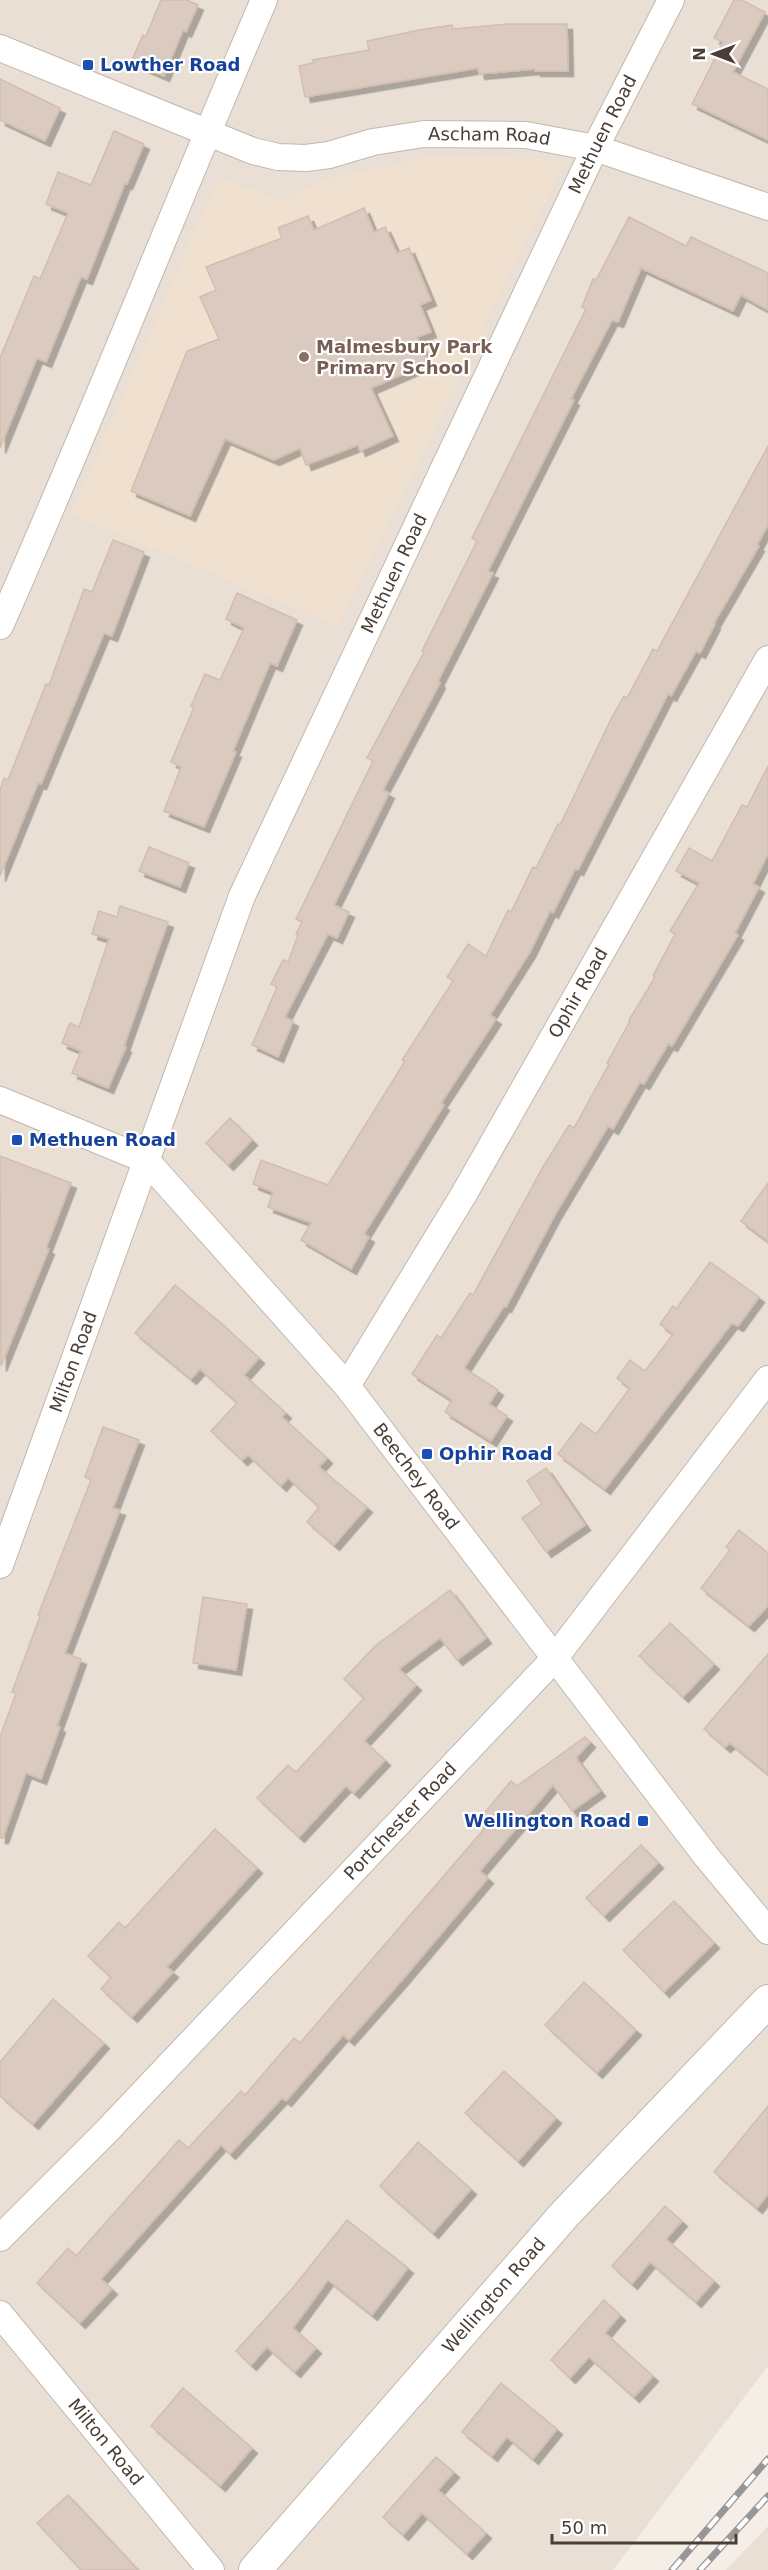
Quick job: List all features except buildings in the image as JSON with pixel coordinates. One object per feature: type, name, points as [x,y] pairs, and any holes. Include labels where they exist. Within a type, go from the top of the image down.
[{"type":"street","points":[[0,626],[264,0]]},
{"type":"street","name":"Methuen Road","points":[[146,1160],[242,896],[595,148],[671,0]]},
{"type":"street","name":"Ascham Road","points":[[0,48],[254,151],[306,158],[374,142],[424,134],[526,135],[595,148],[768,207]]},
{"type":"street","name":"Ophir Road","points":[[347,1386],[464,1194],[768,659]]},
{"type":"street","name":"Beechey Road","points":[[0,1100],[146,1160],[347,1386],[706,1856],[768,1931]]},
{"type":"street","name":"Milton Road","points":[[0,1565],[146,1160]]},
{"type":"street","name":"Portchester Road","points":[[0,2238],[112,2126],[554,1659],[768,1379]]},
{"type":"street","name":"Wellington Road","points":[[255,2570],[564,2215],[768,2001]]},
{"type":"street","name":"Milton Road","points":[[0,2314],[212,2570]]},
{"type":"shaded area","points":[[0,0],[768,0],[768,2366],[613,2570],[0,2570]]},
{"type":"shaded area","name":"Malmesbury Park Primary School","points":[[431,156],[535,158],[565,163],[337,626],[71,514],[215,185],[225,179],[279,200],[323,180]]},
{"type":"shaded area","points":[[768,2526],[768,2570],[726,2570]]},
{"type":"railway","points":[[672,2570],[768,2459]]},
{"type":"railway","points":[[700,2570],[768,2496]]},
{"type":"place","name":"Lowther Road","points":[[88,65]]},
{"type":"place","name":"Malmesbury Park Primary School","points":[[304,357]]},
{"type":"place","name":"Methuen Road","points":[[17,1140]]},
{"type":"place","name":"Ophir Road","points":[[427,1454]]},
{"type":"place","name":"Wellington Road","points":[[643,1821]]}]
